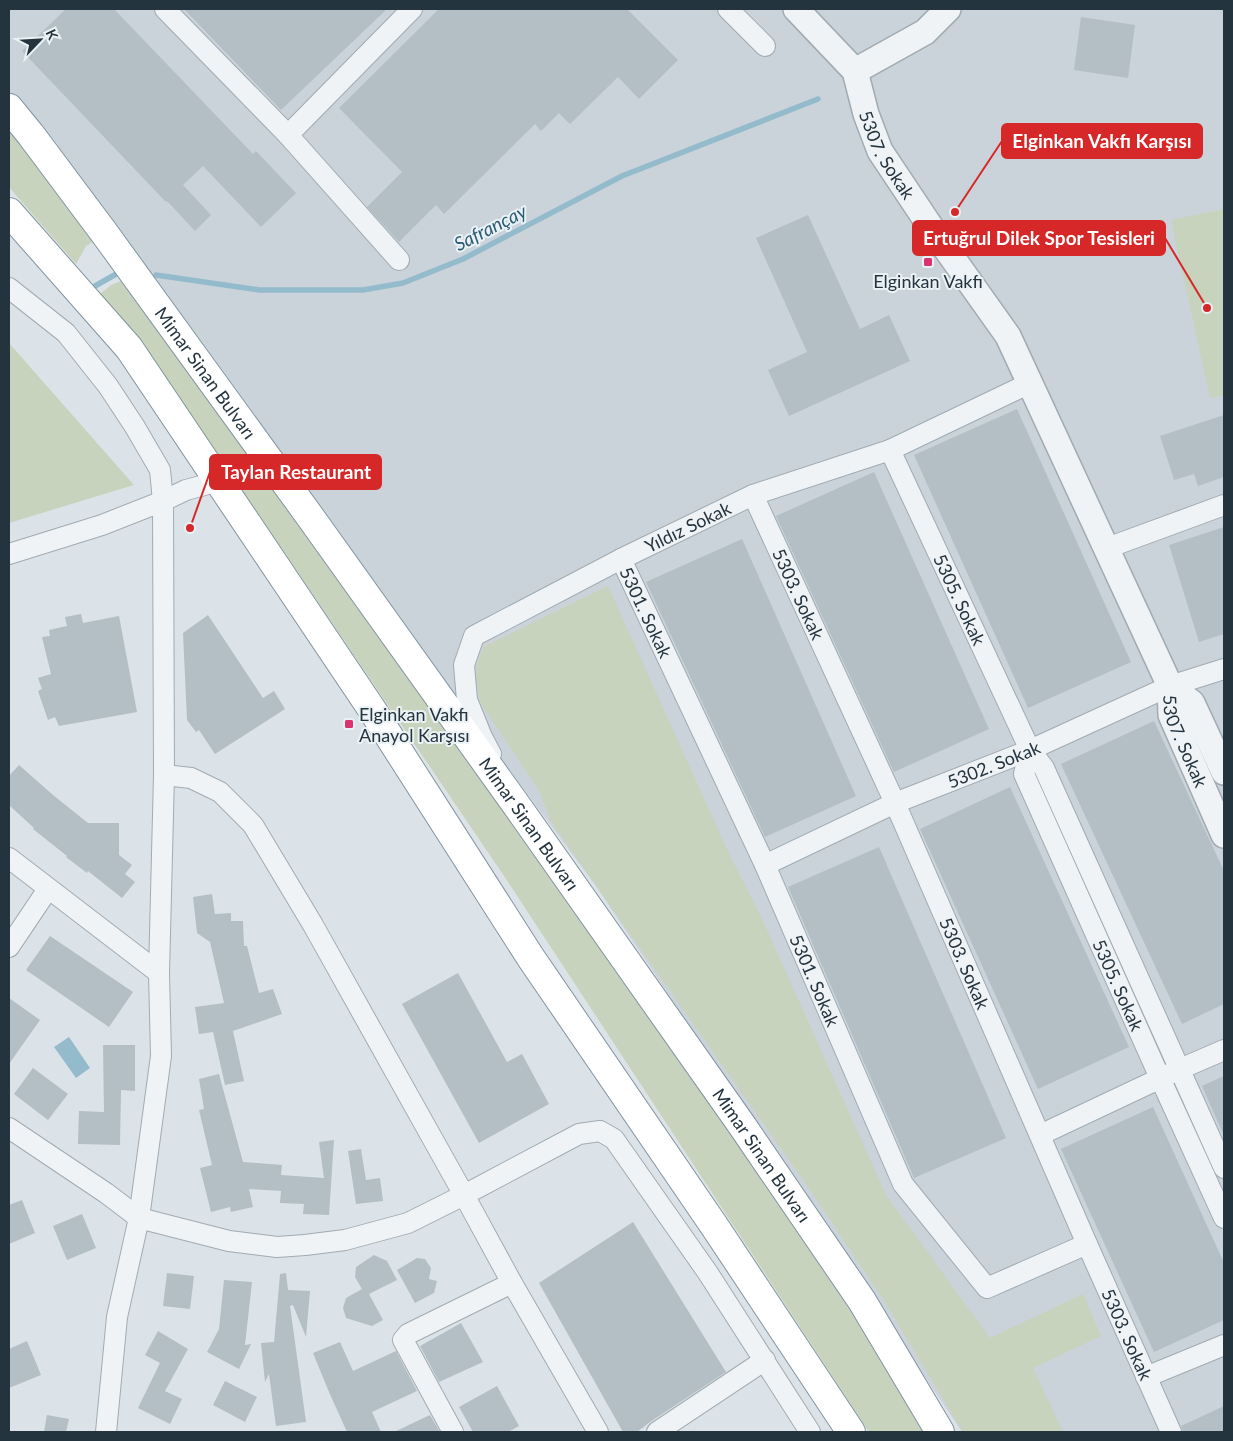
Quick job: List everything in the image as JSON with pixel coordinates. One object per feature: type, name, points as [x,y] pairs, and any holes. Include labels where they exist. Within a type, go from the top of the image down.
[{"type":"highway","name":"Mimar Sinan Bulvarı","points":[[9,108],[105,234],[522,813],[741,1124],[862,1301],[940,1432]]},
{"type":"highway","points":[[9,212],[129,348],[372,708],[531,958],[715,1227],[851,1432]]},
{"type":"street","points":[[165,9],[288,135],[399,260]]},
{"type":"street","points":[[288,135],[412,9]]},
{"type":"street","points":[[728,9],[765,46]]},
{"type":"street","points":[[796,9],[855,71],[924,32],[948,9]]},
{"type":"street","name":"5307. Sokak","points":[[855,71],[866,114],[880,151],[932,229],[1008,336],[1170,686],[1171,715],[1224,835]]},
{"type":"street","points":[[9,288],[66,333],[108,386],[160,470],[164,501],[164,776],[159,972],[161,1056],[139,1218],[117,1317],[106,1432]]},
{"type":"street","name":"Yıldız Sokak","points":[[522,813],[482,737],[467,700],[464,665],[474,636],[621,559],[753,496],[890,450],[1030,383]]},
{"type":"street","name":"5305. Sokak","points":[[890,450],[1030,750],[1044,768],[1224,1168]]},
{"type":"street","points":[[9,554],[102,525],[164,501],[186,490],[219,481]]},
{"type":"street","name":"5303. Sokak","points":[[753,496],[894,803],[1171,1432]]},
{"type":"street","points":[[1107,548],[1224,505]]},
{"type":"street","name":"5301. Sokak","points":[[621,559],[765,865],[903,1184],[987,1288],[1087,1244]]},
{"type":"street","name":"5302. Sokak","points":[[765,865],[894,803],[1030,750],[1170,686],[1224,669]]},
{"type":"street","name":"5307. Sokak","points":[[1170,686],[1192,703],[1224,772]]},
{"type":"street","name":"5305. Sokak","points":[[1030,750],[1024,774],[1224,1218]]},
{"type":"street","points":[[164,776],[191,778],[220,792],[253,825],[312,925],[512,1283],[598,1432]]},
{"type":"street","points":[[9,858],[159,972]]},
{"type":"street","points":[[9,947],[48,889]]},
{"type":"street","points":[[1040,1136],[1160,1078],[1224,1050]]},
{"type":"street","points":[[9,1128],[106,1193],[139,1218],[229,1241],[277,1247],[345,1240],[408,1223],[579,1134],[600,1131],[614,1139],[708,1273],[810,1432]]},
{"type":"street","points":[[708,1273],[715,1227]]},
{"type":"street","points":[[453,1432],[403,1340],[408,1334],[512,1283]]},
{"type":"street","points":[[1146,1377],[1224,1345]]},
{"type":"street","points":[[658,1432],[765,1360]]},
{"type":"shaded area","points":[[9,9],[1224,9],[1224,1432],[962,1432],[595,885],[9,95]]},
{"type":"green space","points":[[9,123],[96,240],[86,246],[76,264],[9,187]]},
{"type":"green space","points":[[1224,209],[1224,395],[1210,398],[1171,220]]},
{"type":"green space","points":[[121,281],[245,450],[534,854],[851,1307],[924,1432],[869,1432],[504,876],[144,348],[99,295],[111,285]]},
{"type":"green space","points":[[9,343],[134,485],[9,523]]},
{"type":"green space","points":[[608,586],[731,858],[759,912],[886,1195],[990,1338],[1083,1294],[1101,1336],[1033,1368],[1063,1432],[963,1432],[886,1304],[815,1197],[550,820],[540,792],[480,702],[475,671],[483,647]]},
{"type":"water","points":[[69,1037],[90,1068],[76,1078],[54,1047]]},
{"type":"building","points":[[66,9],[114,9],[253,154],[256,151],[296,193],[261,227],[203,166],[183,185],[211,215],[195,231],[22,51]]},
{"type":"building","points":[[184,9],[387,9],[281,110]]},
{"type":"building","points":[[439,9],[627,9],[678,60],[639,99],[618,77],[570,124],[559,113],[541,131],[535,124],[444,214],[436,205],[399,242],[367,207],[402,172],[339,108]]},
{"type":"building","points":[[1081,17],[1135,25],[1128,78],[1074,70]]},
{"type":"building","points":[[808,215],[860,329],[889,315],[910,361],[789,416],[768,370],[807,352],[756,238]]},
{"type":"building","points":[[1017,409],[1131,662],[1028,708],[914,455]]},
{"type":"building","points":[[1224,415],[1224,477],[1198,486],[1194,474],[1174,480],[1160,436]]},
{"type":"building","points":[[874,472],[989,729],[894,772],[776,516]]},
{"type":"building","points":[[1224,527],[1224,634],[1199,642],[1169,545]]},
{"type":"building","points":[[742,539],[856,796],[765,837],[646,582]]},
{"type":"building","points":[[81,614],[83,623],[119,616],[137,712],[59,726],[55,717],[48,720],[38,691],[42,689],[38,678],[51,674],[42,637],[50,636],[49,630],[67,626],[65,617]]},
{"type":"building","points":[[208,615],[263,698],[274,691],[285,709],[215,754],[199,730],[196,732],[187,720],[183,633]]},
{"type":"building","points":[[1154,721],[1224,871],[1224,1004],[1182,1024],[1061,764]]},
{"type":"building","points":[[19,765],[88,823],[119,823],[119,855],[132,865],[125,874],[135,882],[122,898],[88,871],[87,873],[66,857],[33,829],[9,805],[9,776]]},
{"type":"building","points":[[1010,787],[1129,1047],[1038,1089],[920,829]]},
{"type":"building","points":[[879,847],[1006,1138],[914,1178],[788,887]]},
{"type":"building","points":[[212,894],[215,914],[231,913],[231,921],[243,921],[244,946],[247,946],[259,993],[273,989],[282,1014],[233,1031],[244,1081],[225,1085],[213,1032],[199,1034],[195,1007],[224,1003],[210,942],[197,933],[193,897]]},
{"type":"building","points":[[50,936],[133,992],[109,1027],[26,970]]},
{"type":"building","points":[[458,973],[507,1062],[522,1054],[549,1104],[479,1143],[402,1004]]},
{"type":"building","points":[[9,998],[40,1020],[9,1064]]},
{"type":"building","points":[[103,1045],[135,1045],[135,1091],[121,1090],[120,1145],[78,1144],[79,1111],[104,1112]]},
{"type":"building","points":[[33,1068],[68,1094],[48,1120],[14,1094]]},
{"type":"building","points":[[219,1074],[243,1162],[282,1165],[281,1175],[324,1178],[319,1142],[334,1140],[329,1215],[303,1214],[304,1204],[280,1203],[281,1191],[249,1189],[253,1207],[231,1212],[230,1207],[211,1212],[200,1168],[212,1165],[199,1110],[204,1109],[199,1079]]},
{"type":"building","points":[[1224,1076],[1224,1136],[1202,1086]]},
{"type":"building","points":[[1153,1107],[1224,1263],[1224,1320],[1154,1352],[1061,1149]]},
{"type":"building","points":[[361,1149],[366,1180],[380,1178],[383,1201],[356,1204],[348,1151]]},
{"type":"building","points":[[22,1200],[35,1233],[9,1244],[9,1205]]},
{"type":"building","points":[[82,1214],[96,1248],[67,1260],[53,1226]]},
{"type":"building","points":[[633,1222],[726,1372],[637,1432],[623,1432],[539,1283]]},
{"type":"building","points":[[374,1255],[387,1261],[397,1280],[369,1294],[383,1320],[372,1326],[346,1318],[343,1308],[346,1298],[362,1289],[355,1277],[356,1267]]},
{"type":"building","points":[[417,1258],[425,1259],[431,1268],[429,1279],[437,1281],[434,1293],[415,1303],[397,1270]]},
{"type":"building","points":[[167,1273],[194,1276],[190,1309],[163,1306]]},
{"type":"building","points":[[286,1273],[288,1290],[310,1291],[306,1337],[293,1305],[290,1306],[306,1422],[276,1426],[269,1374],[265,1382],[261,1343],[274,1342],[280,1274]]},
{"type":"building","points":[[224,1280],[252,1282],[245,1345],[251,1344],[239,1369],[207,1352],[219,1329]]},
{"type":"building","points":[[461,1323],[483,1362],[439,1382],[420,1346]]},
{"type":"building","points":[[158,1331],[188,1349],[165,1391],[182,1399],[170,1424],[138,1408],[160,1363],[145,1355]]},
{"type":"building","points":[[27,1341],[41,1375],[9,1388],[9,1349]]},
{"type":"building","points":[[340,1342],[353,1371],[396,1351],[417,1391],[372,1412],[381,1432],[347,1432],[313,1353]]},
{"type":"building","points":[[225,1381],[257,1397],[245,1422],[213,1405]]},
{"type":"building","points":[[497,1386],[519,1426],[508,1432],[473,1432],[459,1407]]},
{"type":"building","points":[[1224,1406],[1224,1432],[1183,1432],[1181,1426]]},
{"type":"building","points":[[47,1415],[69,1419],[66,1432],[44,1432]]},
{"type":"building","points":[[430,1415],[440,1432],[394,1432]]},
{"type":"waterway","name":"Safrançay","points":[[156,275],[260,290],[363,290],[403,283],[463,259],[622,176],[818,99]]},
{"type":"waterway","name":"Safrançay","points":[[95,286],[118,273]]},
{"type":"place","name":"Elginkan Vakfı Karşısı","points":[[955,212]]},
{"type":"place","name":"Elginkan Vakfı","points":[[928,262]]},
{"type":"place","name":"Ertuğrul Dilek Spor Tesisleri","points":[[1207,308]]},
{"type":"place","name":"Taylan Restaurant","points":[[190,528]]},
{"type":"place","name":"Elginkan Vakfı Anayol Karşısı","points":[[349,724]]}]
